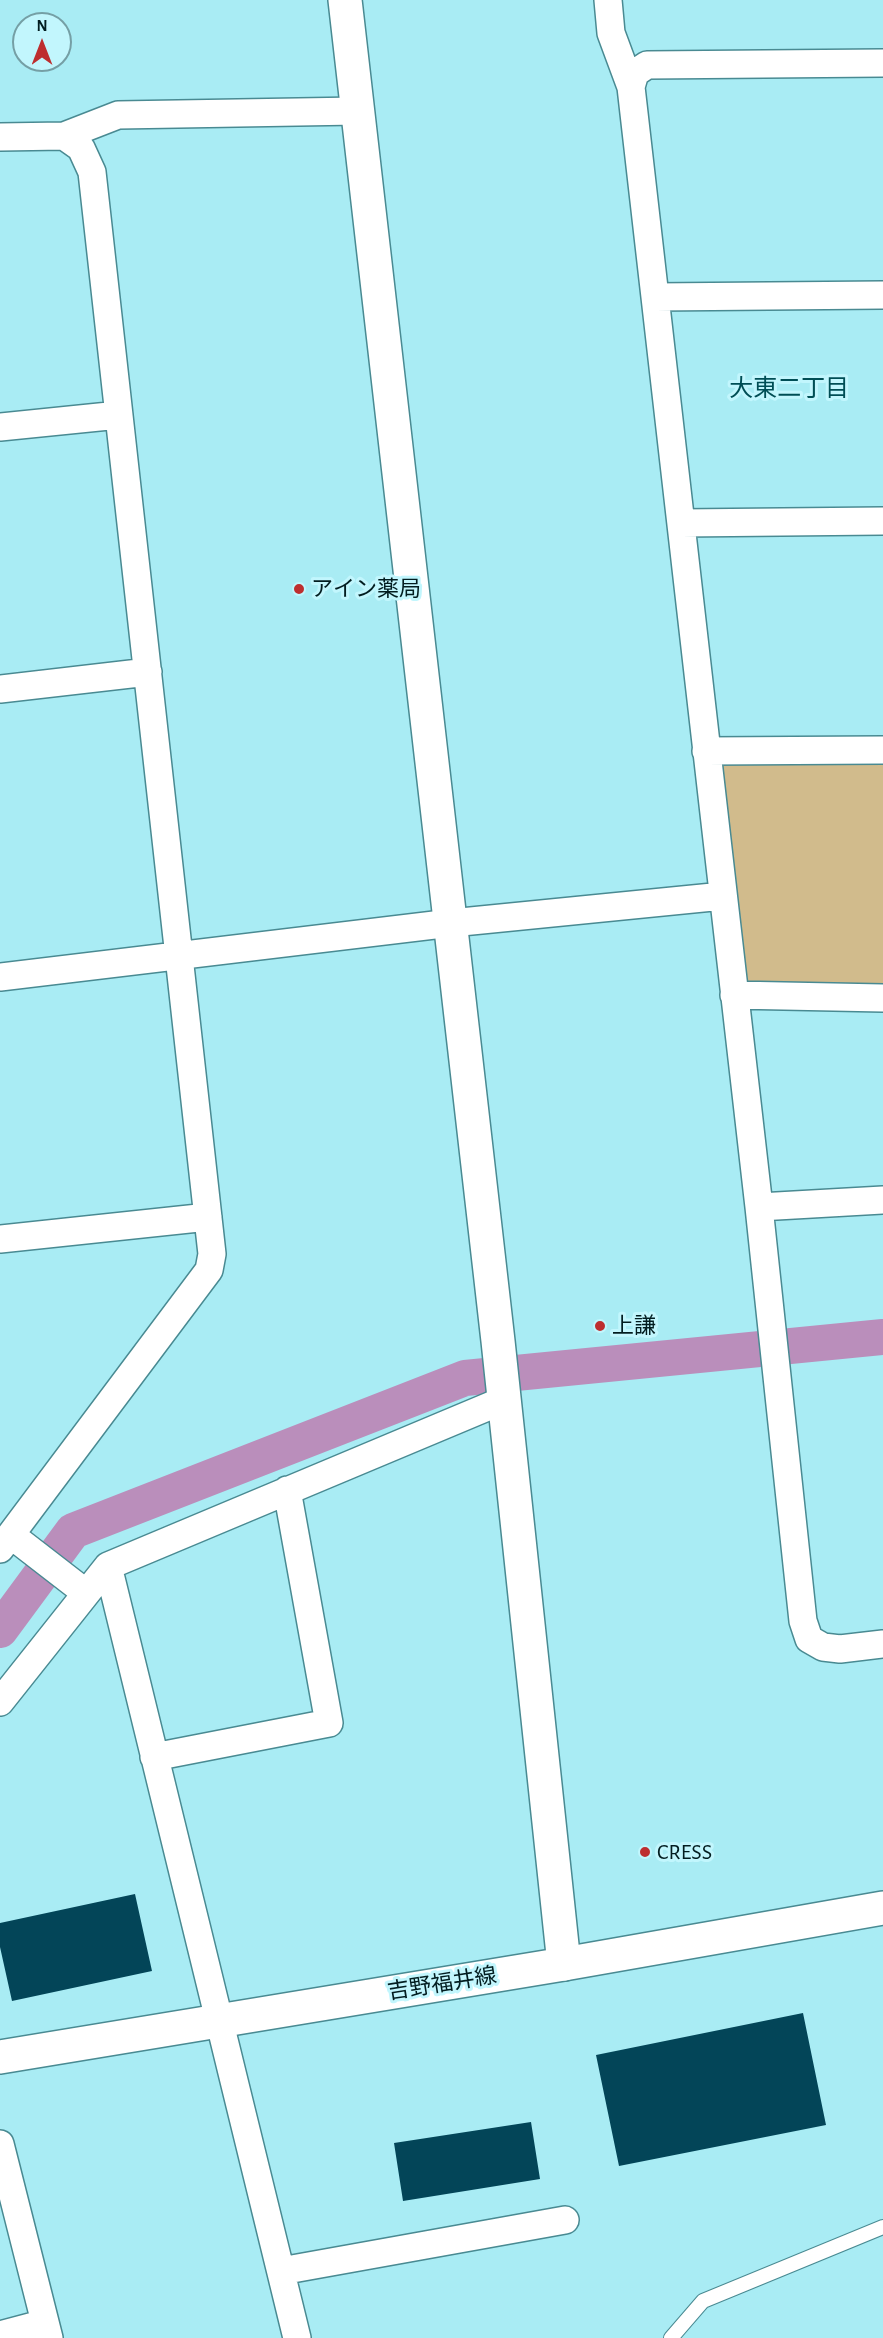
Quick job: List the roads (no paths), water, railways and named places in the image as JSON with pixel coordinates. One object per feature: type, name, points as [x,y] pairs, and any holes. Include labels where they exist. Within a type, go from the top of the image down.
[{"type":"street","points":[[345,0],[498,1341],[564,1964]]},
{"type":"street","points":[[608,0],[611,33],[631,87],[759,1207],[803,1621],[809,1639],[822,1647],[840,1649],[883,1644]]},
{"type":"street","points":[[631,87],[635,73],[646,65],[883,63]]},
{"type":"street","points":[[0,137],[64,136],[118,115],[358,111]]},
{"type":"street","points":[[64,136],[81,148],[92,172],[212,1254],[209,1270],[5,1542],[86,1593]]},
{"type":"street","points":[[655,297],[883,295]]},
{"type":"street","points":[[0,427],[119,415]]},
{"type":"street","points":[[681,523],[883,522]]},
{"type":"street","points":[[0,689],[147,672]]},
{"type":"street","points":[[706,751],[883,750]]},
{"type":"street","points":[[0,977],[451,923],[723,896]]},
{"type":"street","points":[[734,995],[883,998]]},
{"type":"street","points":[[759,1207],[883,1200]]},
{"type":"street","points":[[0,1239],[208,1217]]},
{"type":"street","points":[[0,1702],[108,1566],[503,1396]]},
{"type":"street","points":[[154,1757],[330,1723],[287,1490]]},
{"type":"street","points":[[108,1566],[297,2338]]},
{"type":"street","name":"吉野福井線","points":[[0,2057],[564,1964],[883,1908]]},
{"type":"street","points":[[0,2144],[47,2331],[0,2335]]},
{"type":"street","points":[[281,2271],[565,2220]]},
{"type":"lane","points":[[670,2338],[703,2301],[883,2228]]},
{"type":"waterway","points":[[0,1630],[73,1531],[465,1378],[883,1337]]},
{"type":"place","name":"アイン薬局","points":[[299,589]]},
{"type":"place","name":"上謙","points":[[600,1326]]},
{"type":"place","name":"CRESS","points":[[645,1852]]},
{"type":"district","name":"大東二丁目","points":[[789,389]]}]
